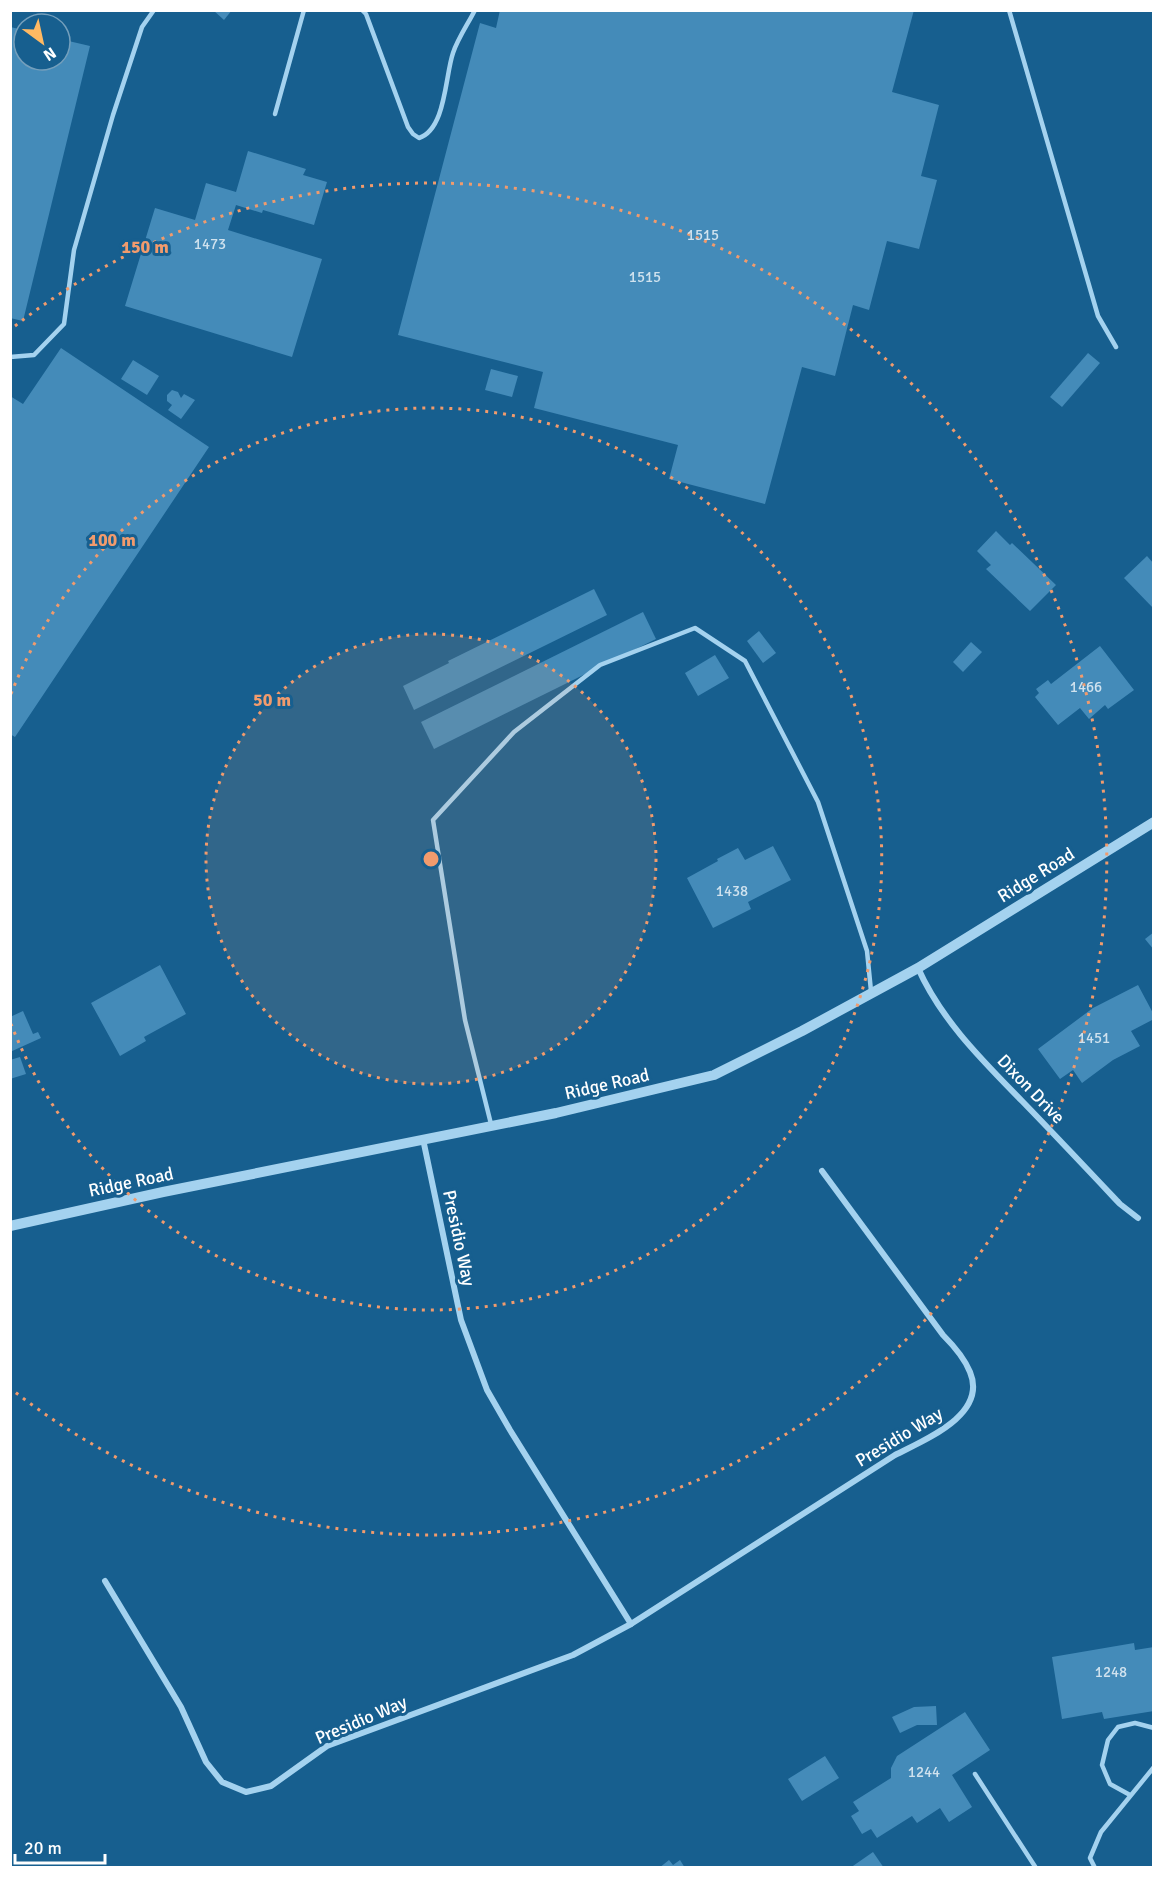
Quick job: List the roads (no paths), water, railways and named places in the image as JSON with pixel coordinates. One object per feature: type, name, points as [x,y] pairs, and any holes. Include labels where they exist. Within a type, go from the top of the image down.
[{"type":"street","name":"Ridge Road","points":[[10,1226],[423,1138],[555,1113],[714,1075],[802,1031],[918,968],[1154,822]]},
{"type":"street","name":"Dixon Drive","points":[[918,968],[926,986],[959,1033],[984,1062],[1120,1204],[1138,1218]]},
{"type":"street","name":"Presidio Way","points":[[423,1138],[461,1320],[487,1390],[631,1624]]},
{"type":"street","name":"Presidio Way","points":[[105,1581],[181,1707],[206,1762],[222,1782],[246,1792],[271,1786],[327,1746],[573,1654],[631,1624],[895,1455],[939,1432],[964,1414],[973,1393],[971,1374],[960,1353],[943,1335],[822,1171]]},
{"type":"lane","points":[[10,357],[34,355],[64,324],[74,250],[112,115],[142,27],[154,10]]},
{"type":"lane","points":[[275,114],[304,10]]},
{"type":"lane","points":[[362,10],[366,14],[408,127],[419,138],[427,135],[433,128],[440,112],[453,53],[475,10]]},
{"type":"lane","points":[[1009,10],[1098,316],[1116,347]]},
{"type":"lane","points":[[491,1125],[465,1020],[433,820],[514,732],[600,665],[695,628],[745,661],[818,802],[867,951],[872,994]]},
{"type":"lane","points":[[1130,1795],[1110,1784],[1102,1765],[1108,1740],[1118,1726],[1135,1723],[1154,1728]]},
{"type":"lane","points":[[1095,1868],[1090,1858],[1101,1832],[1154,1767]]},
{"type":"lane","points":[[975,1773],[1036,1868]]}]
